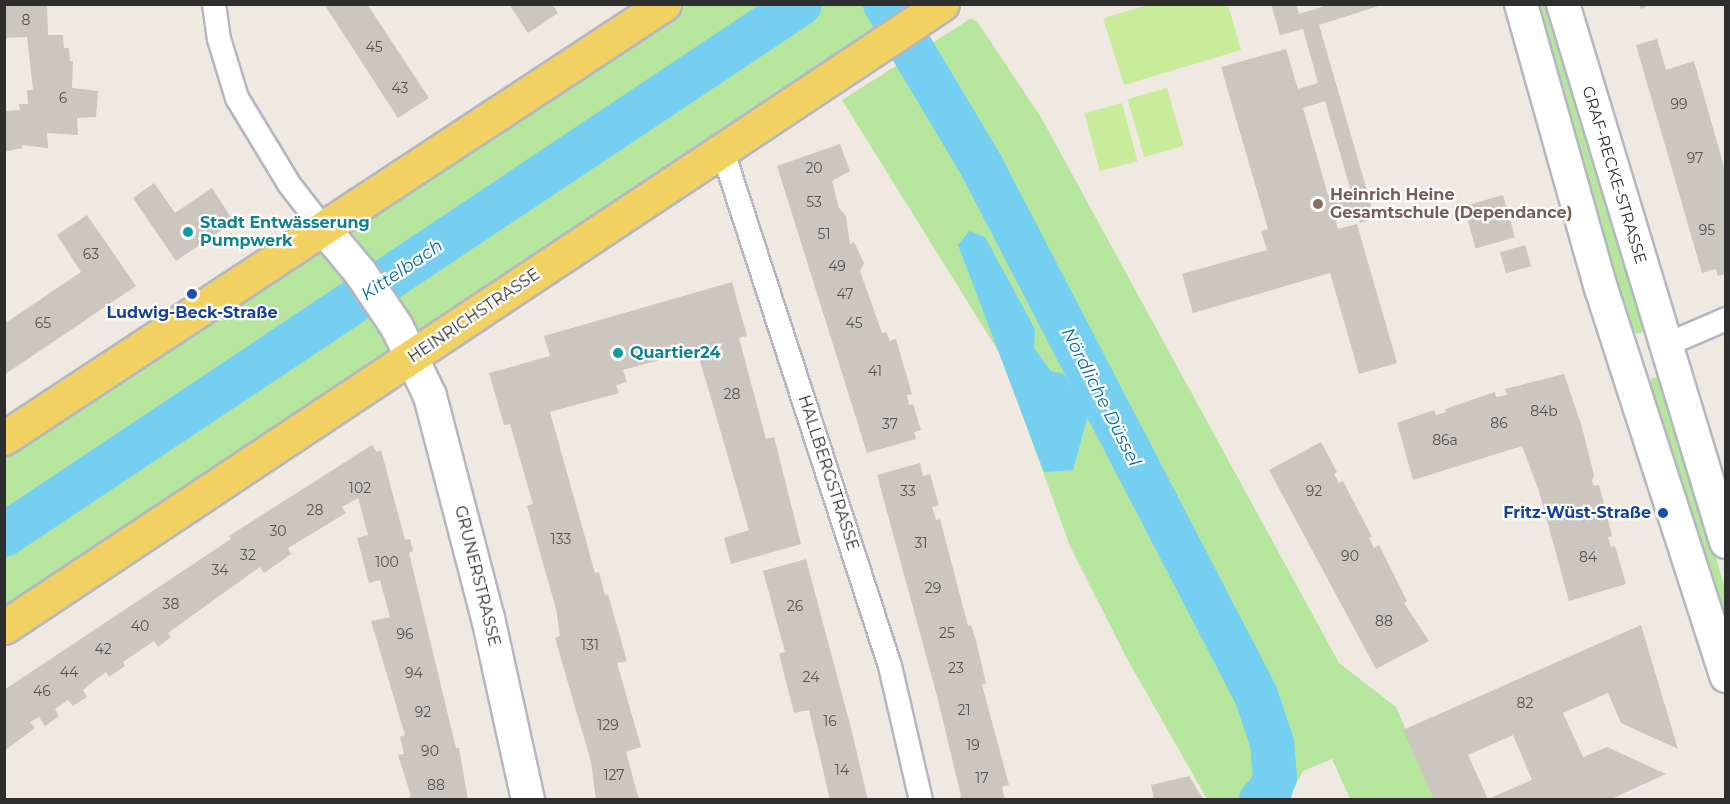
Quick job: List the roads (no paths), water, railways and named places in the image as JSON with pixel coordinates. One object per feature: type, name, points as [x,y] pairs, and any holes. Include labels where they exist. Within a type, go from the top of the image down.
[{"type":"main road","points":[[4,438],[664,4]]},
{"type":"main road","name":"HEINRICHSTRASSE","points":[[4,627],[942,4]]},
{"type":"street","points":[[214,4],[219,39],[237,98],[289,184],[360,272],[414,356]]},
{"type":"street","points":[[1521,4],[1624,360],[1725,676]]},
{"type":"street","name":"GRAF-RECKE-STRASSE","points":[[1563,4],[1725,542]]},
{"type":"street","name":"HALLBERGSTRASSE","points":[[722,149],[890,666],[921,800]]},
{"type":"street","points":[[1624,360],[1666,345],[1725,319]]},
{"type":"street","name":"GRUNERSTRASSE","points":[[414,356],[436,413],[528,800]]},
{"type":"water","points":[[969,231],[985,237],[1035,329],[1034,348],[1051,371],[1064,374],[1088,415],[1073,470],[1044,472],[958,245]]},
{"type":"waterway","name":"Kittelbach","points":[[4,535],[800,4]]},
{"type":"waterway","name":"Nördliche Düssel","points":[[885,4],[982,167],[1256,695],[1272,743],[1275,777],[1270,791],[1261,800]]},
{"type":"place","name":"Heinrich Heine Gesamtschule (Dependance)","points":[[1318,204]]},
{"type":"place","name":"Stadt Entwässerung Pumpwerk","points":[[188,232]]},
{"type":"place","name":"Ludwig-Beck-Straße","points":[[192,294]]},
{"type":"place","name":"Quartier24","points":[[618,353]]},
{"type":"place","name":"Fritz-Wüst-Straße","points":[[1663,513]]}]
